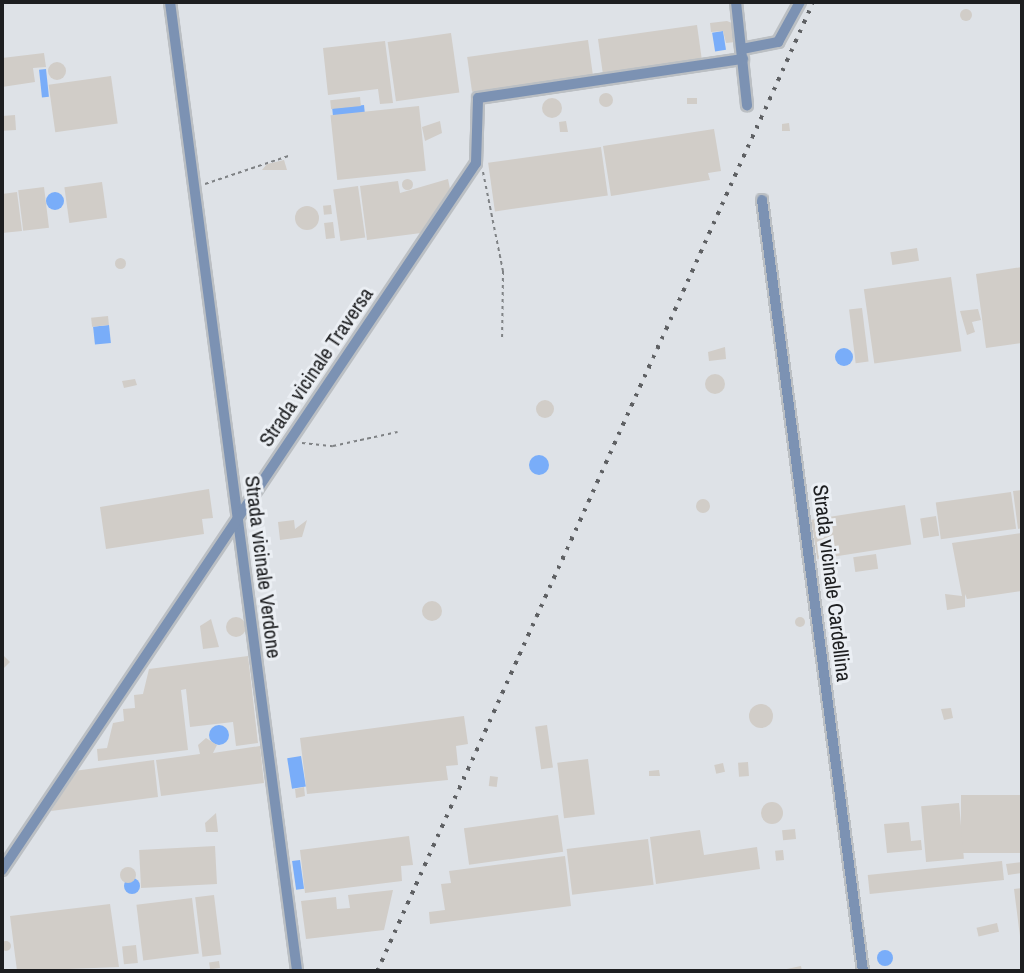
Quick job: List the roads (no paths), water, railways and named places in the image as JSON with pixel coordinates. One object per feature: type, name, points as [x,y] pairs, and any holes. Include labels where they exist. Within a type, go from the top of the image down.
[{"type":"street","name":"Strada vicinale Verdone","points":[[170,2],[297,971]]},
{"type":"street","points":[[736,2],[747,105]]},
{"type":"street","points":[[743,54],[778,42],[800,2]]},
{"type":"street","name":"Strada vicinale Traversa","points":[[2,870],[476,163],[475,102],[484,95],[743,54]]},
{"type":"street","name":"Strada vicinale Cardellina","points":[[762,200],[863,971]]},
{"type":"water","points":[[723,31],[726,50],[715,51],[712,33]]},
{"type":"water","points":[[46,69],[49,97],[42,98],[39,70]]},
{"type":"water","points":[[364,105],[365,114],[333,117],[332,108]]},
{"type":"water","points":[[55,192],[61,195],[64,201],[61,207],[55,210],[49,207],[46,201],[49,195]]},
{"type":"water","points":[[109,325],[111,343],[95,345],[93,327]]},
{"type":"water","points":[[844,348],[850,351],[853,357],[850,363],[844,366],[838,363],[835,357],[838,351]]},
{"type":"water","points":[[539,455],[546,458],[549,465],[546,472],[539,475],[532,472],[529,465],[532,458]]},
{"type":"water","points":[[215,725],[223,725],[229,735],[223,745],[215,745],[209,739],[209,731]]},
{"type":"water","points":[[301,756],[306,787],[292,789],[287,758]]},
{"type":"water","points":[[300,860],[304,889],[296,890],[292,861]]},
{"type":"water","points":[[129,878],[135,878],[140,886],[138,892],[129,894],[124,889],[124,883]]},
{"type":"water","points":[[885,950],[891,952],[891,964],[885,966],[879,964],[877,958],[879,952]]},
{"type":"railway","points":[[377,971],[813,2]]}]
